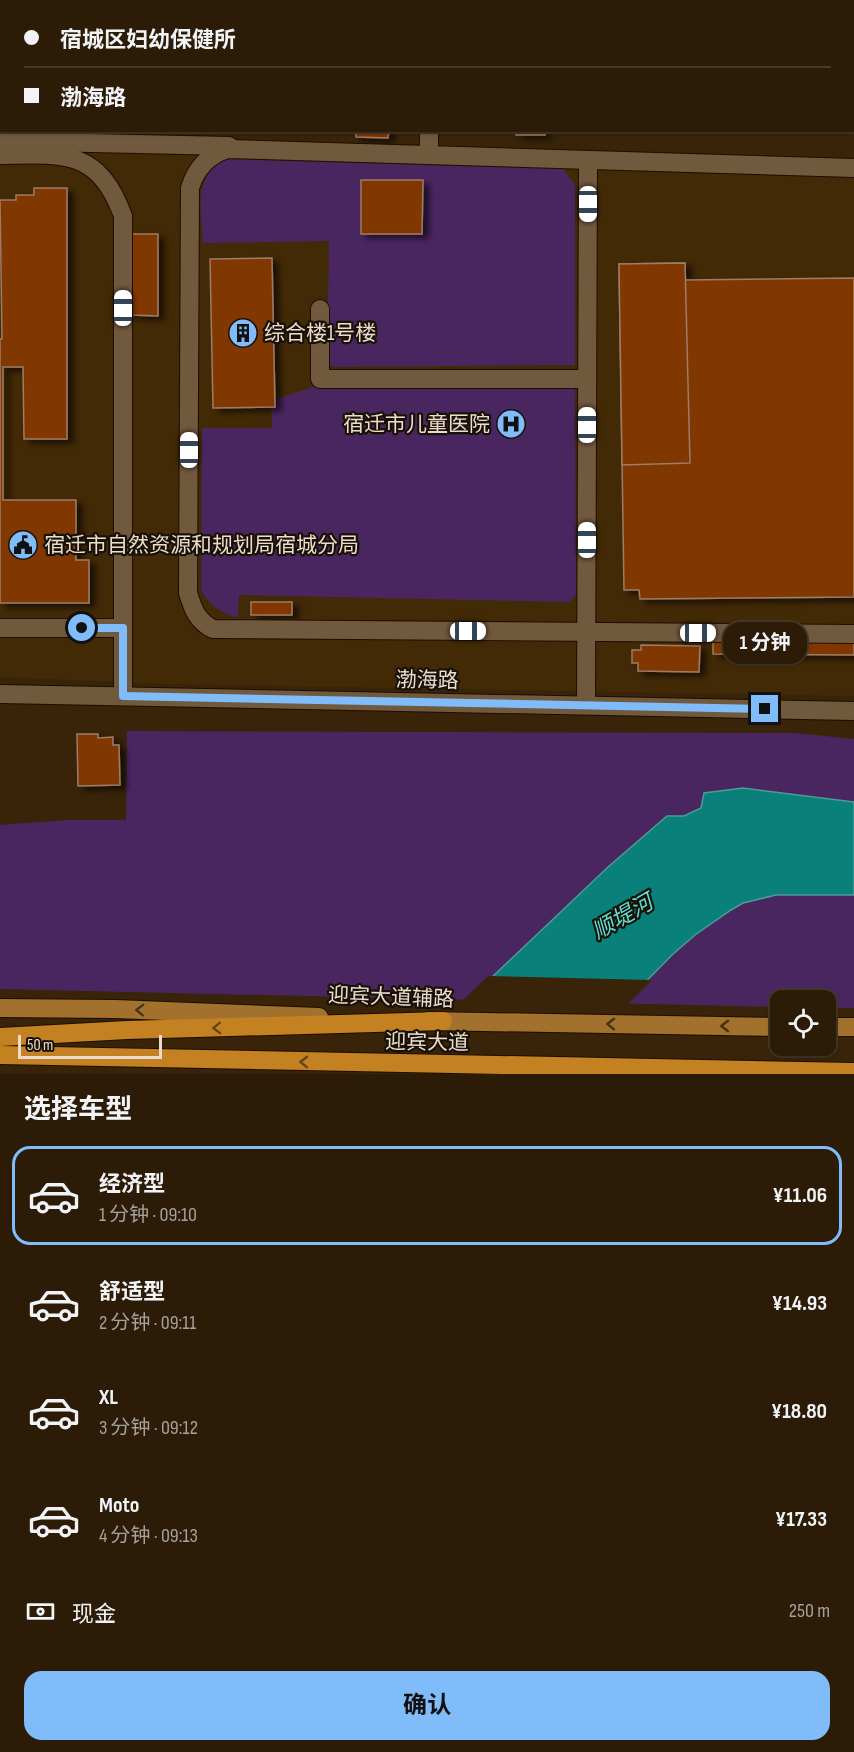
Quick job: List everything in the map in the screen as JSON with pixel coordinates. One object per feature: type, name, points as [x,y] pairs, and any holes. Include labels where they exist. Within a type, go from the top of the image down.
[{"type":"highway","points":[[0,1037],[139,1030],[443,1021]]},
{"type":"highway","name":"迎宾大道","points":[[0,1055],[854,1072]]},
{"type":"main road","name":"迎宾大道辅路","points":[[0,1008],[115,1009],[409,1021],[770,1027]]},
{"type":"main road","points":[[836,1027],[854,1027]]},
{"type":"street","points":[[429,132],[429,150]]},
{"type":"street","points":[[0,141],[854,159]]},
{"type":"street","points":[[854,168],[228,149],[207,159],[195,175],[190,188],[188,593],[195,615],[213,629],[854,634]]},
{"type":"street","points":[[0,155],[51,154],[82,161],[94,169],[106,182],[116,196],[123,216],[123,696]]},
{"type":"street","points":[[586,705],[588,160]]},
{"type":"street","points":[[320,309],[320,379],[587,379]]},
{"type":"street","points":[[0,628],[123,628]]},
{"type":"street","name":"渤海路","points":[[0,693],[854,711]]},
{"type":"shaded area","name":"宿迁市儿童医院","points":[[0,145],[854,164],[854,696],[167,684],[0,677]]},
{"type":"shaded area","points":[[224,159],[563,169],[575,185],[575,365],[334,367],[327,364],[329,241],[203,243],[201,196],[203,186],[214,167]]},
{"type":"shaded area","points":[[316,386],[575,387],[576,595],[569,602],[239,595],[238,617],[226,614],[217,608],[201,591],[202,428],[272,428],[271,401]]},
{"type":"shaded area","points":[[127,731],[796,733],[854,739],[854,1008],[836,1008],[836,990],[770,990],[770,1007],[0,989],[0,825],[66,820],[126,820]]},
{"type":"water","name":"顺堤河","points":[[743,788],[854,802],[854,895],[776,895],[743,903],[731,910],[695,935],[672,955],[555,1074],[390,1074],[608,867],[667,816],[684,816],[701,808],[704,793]]},
{"type":"pier","points":[[488,976],[652,980],[559,1074],[387,1074]]},
{"type":"building","points":[[356,132],[389,132],[388,138],[356,137]]},
{"type":"building","points":[[516,132],[545,132],[545,135],[516,135]]},
{"type":"building","points":[[361,180],[423,180],[422,234],[361,234]]},
{"type":"building","points":[[34,188],[67,188],[67,439],[24,439],[23,367],[3,367],[3,500],[76,500],[76,560],[89,560],[89,603],[0,603],[0,339],[2,339],[0,200],[16,200],[16,195],[34,195]]},
{"type":"building","points":[[132,234],[158,234],[158,316],[131,315]]},
{"type":"building","name":"综合楼1号楼","points":[[272,258],[275,407],[213,408],[210,259]]},
{"type":"building","points":[[685,263],[685,280],[854,278],[854,597],[640,599],[639,590],[624,590],[619,264]]},
{"type":"building","points":[[685,263],[690,463],[622,465],[619,264]]},
{"type":"building","points":[[251,602],[292,602],[292,615],[251,615]]},
{"type":"building","points":[[713,641],[854,643],[854,655],[713,654]]},
{"type":"building","points":[[641,645],[700,646],[699,672],[638,671],[638,663],[632,663],[632,650],[641,650]]},
{"type":"building","points":[[77,734],[98,734],[98,738],[113,737],[113,745],[119,745],[120,785],[78,786]]},
{"type":"place","name":"综合楼1号楼","points":[[243,333]]},
{"type":"place","name":"宿迁市儿童医院","points":[[511,424]]},
{"type":"place","name":"宿迁市自然资源和规划局宿城分局","points":[[23,545]]},
{"type":"route","points":[[82,628],[123,628],[123,696],[765,709]]}]
